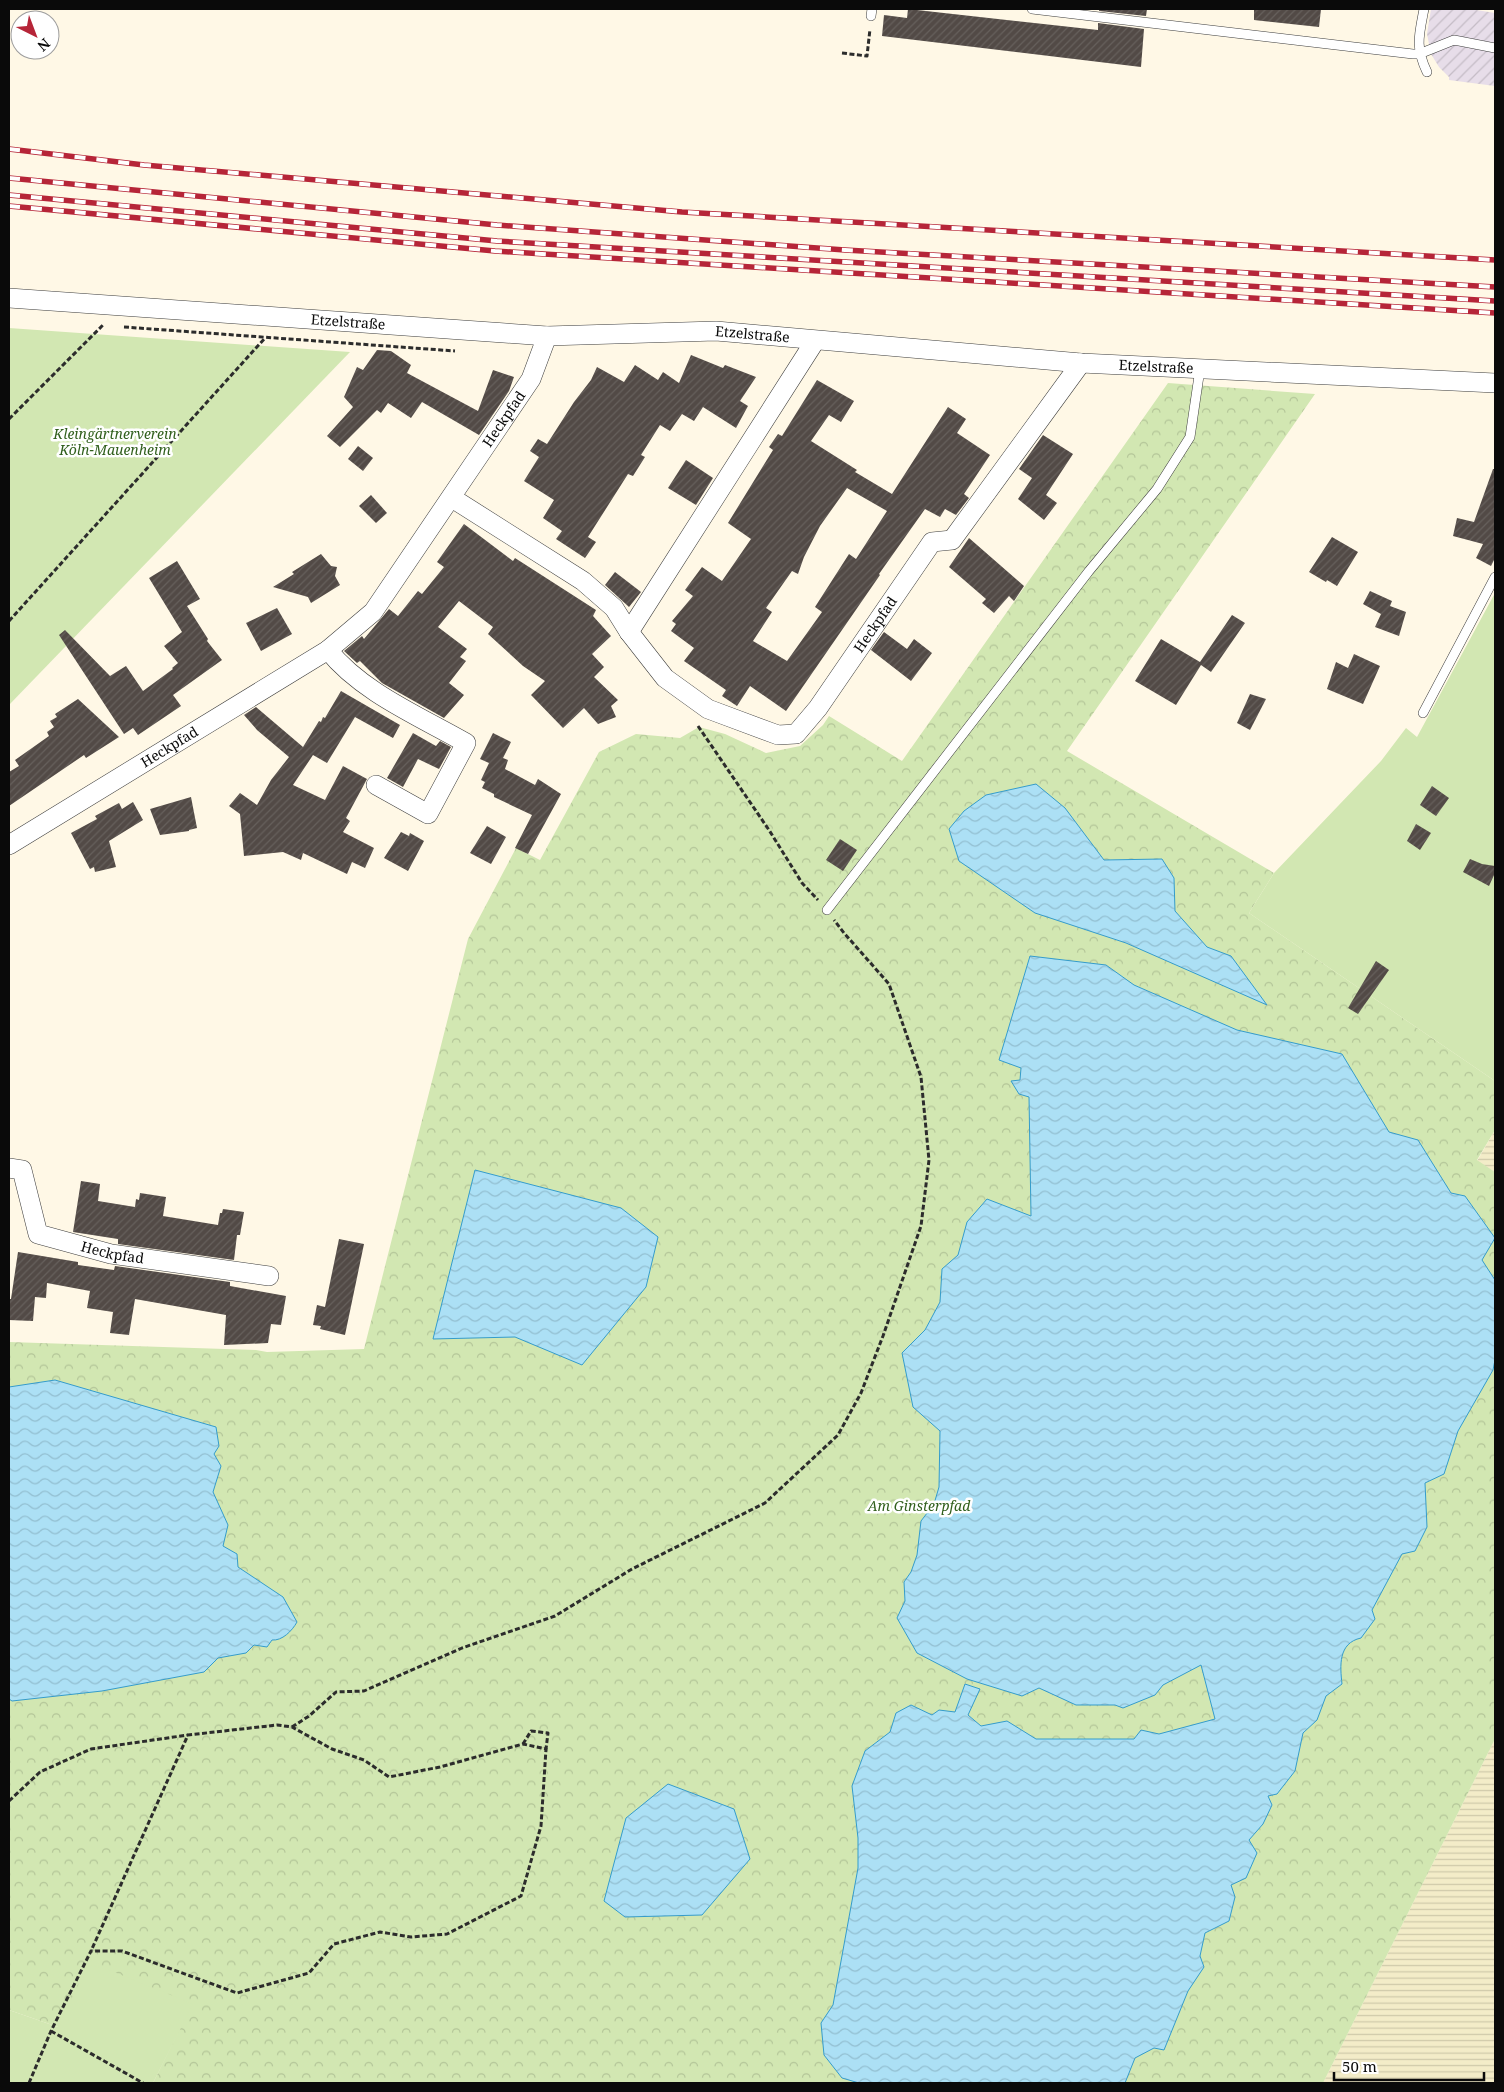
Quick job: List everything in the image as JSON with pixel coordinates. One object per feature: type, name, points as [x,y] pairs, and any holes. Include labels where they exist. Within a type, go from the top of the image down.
[{"type":"street","name":"Etzelstraße","points":[[9,298],[547,336],[716,331],[1081,363],[1495,383]]},
{"type":"street","name":"Heckpfad","points":[[9,845],[328,650],[373,612],[452,498],[530,379],[547,336]]},
{"type":"street","points":[[629,632],[816,341]]},
{"type":"street","name":"Heckpfad","points":[[452,498],[583,580],[614,608],[629,632],[666,678],[708,709],[778,735],[796,734],[818,708],[932,542],[952,540],[1081,363]]},
{"type":"street","points":[[328,650],[341,666],[364,685],[466,743],[428,814],[376,785]]},
{"type":"street","name":"Heckpfad","points":[[9,1168],[22,1170],[38,1234],[112,1254],[269,1276]]},
{"type":"lane","points":[[1032,9],[1419,54],[1454,40],[1495,48]]},
{"type":"lane","points":[[1424,9],[1419,38],[1419,54],[1427,72]]},
{"type":"lane","points":[[827,910],[1089,571],[1157,489],[1190,437],[1200,369]]},
{"type":"lane","points":[[1423,713],[1495,577]]},
{"type":"path","points":[[842,54],[867,56],[872,12]]},
{"type":"path","points":[[9,419],[103,325]]},
{"type":"path","points":[[9,621],[266,338]]},
{"type":"path","points":[[292,1727],[309,1716],[336,1692],[364,1691],[462,1648],[555,1616],[632,1569],[765,1503],[838,1435],[864,1385],[921,1226],[929,1160],[921,1077],[889,984],[802,883],[769,830],[693,718]]},
{"type":"path","points":[[9,1801],[40,1772],[91,1749],[277,1725],[292,1727],[332,1749],[364,1760],[389,1777],[440,1767],[524,1744],[546,1749]]},
{"type":"path","points":[[91,1951],[122,1952],[236,1993],[309,1974],[334,1944],[357,1937],[380,1932],[411,1937],[446,1934],[521,1896],[542,1826],[548,1734],[531,1731],[524,1744]]},
{"type":"path","points":[[28,2083],[51,2031],[91,1951],[188,1735]]},
{"type":"path","points":[[51,2031],[143,2083]]},
{"type":"shaded area","points":[[1431,9],[1470,9],[1495,13],[1495,86],[1449,80],[1449,77],[1439,67],[1431,54],[1427,34]]},
{"type":"shaded area","points":[[1495,1130],[1495,1172],[1477,1161]]},
{"type":"shaded area","points":[[1495,1739],[1495,2083],[1323,2083]]},
{"type":"green space","name":"Kleingärtnerverein Köln-Mauenheim","points":[[9,328],[350,352],[9,705]]},
{"type":"green space","name":"Am Ginsterpfad","points":[[1168,383],[1315,394],[1067,751],[1274,873],[1249,913],[1495,1081],[1495,1130],[1477,1160],[1495,1172],[1495,1739],[1323,2083],[153,2083],[192,2004],[58,2027],[9,2010],[9,1342],[256,1350],[267,1352],[364,1349],[468,939],[516,848],[540,860],[599,752],[636,734],[680,738],[699,727],[725,734],[766,753],[800,746],[823,725],[829,716],[902,761]]},
{"type":"green space","points":[[1495,593],[1495,1081],[1249,913],[1274,873],[1381,761],[1406,728],[1417,737]]},
{"type":"green space","points":[[88,1964],[109,1970],[193,2004],[153,2083],[9,2083],[9,2010],[58,2027]]},
{"type":"water","points":[[1036,784],[1065,808],[1104,860],[1162,859],[1174,878],[1175,911],[1207,947],[1231,956],[1267,1005],[1126,943],[1035,913],[959,861],[949,829],[964,811],[986,795]]},
{"type":"water","points":[[1030,956],[1106,965],[1134,985],[1237,1030],[1342,1054],[1389,1132],[1418,1140],[1451,1193],[1465,1196],[1495,1238],[1482,1260],[1495,1280],[1495,1360],[1493,1370],[1458,1431],[1444,1474],[1425,1483],[1427,1527],[1415,1551],[1402,1554],[1372,1610],[1375,1619],[1361,1638],[1353,1641],[1344,1650],[1341,1663],[1342,1684],[1326,1696],[1317,1720],[1303,1733],[1295,1771],[1277,1794],[1268,1796],[1272,1805],[1263,1824],[1249,1840],[1257,1853],[1246,1878],[1231,1885],[1235,1897],[1229,1921],[1205,1933],[1200,1956],[1204,1967],[1188,1991],[1164,2050],[1154,2048],[1135,2058],[1125,2083],[859,2083],[842,2078],[824,2055],[821,2023],[833,2005],[858,1868],[858,1838],[852,1786],[865,1751],[890,1732],[896,1713],[911,1705],[932,1715],[939,1710],[955,1712],[965,1684],[980,1689],[968,1715],[981,1726],[1007,1721],[1036,1739],[1134,1739],[1141,1730],[1159,1734],[1215,1719],[1201,1665],[1163,1685],[1155,1695],[1123,1708],[1115,1705],[1076,1705],[1039,1688],[1022,1696],[967,1679],[917,1653],[897,1618],[905,1601],[904,1582],[911,1572],[917,1555],[921,1521],[934,1504],[939,1487],[940,1431],[913,1407],[902,1353],[925,1330],[940,1302],[942,1269],[958,1255],[967,1222],[987,1199],[1031,1216],[1029,1097],[1019,1094],[1011,1081],[1020,1080],[1021,1068],[999,1060]]},
{"type":"water","points":[[475,1170],[621,1208],[658,1237],[646,1287],[582,1365],[515,1337],[433,1339]]},
{"type":"water","points":[[55,1380],[216,1427],[219,1446],[214,1454],[221,1466],[213,1492],[228,1525],[223,1546],[237,1554],[238,1567],[283,1597],[297,1622],[290,1632],[279,1639],[272,1640],[267,1647],[254,1645],[246,1653],[218,1658],[204,1672],[102,1691],[12,1701],[9,1699],[9,1387]]},
{"type":"water","points":[[668,1784],[734,1809],[750,1859],[702,1915],[625,1917],[604,1901],[626,1818]]},
{"type":"building","points":[[908,9],[1098,30],[1098,23],[1144,29],[1141,67],[882,36],[884,15],[907,18]]},
{"type":"building","points":[[1099,9],[1147,9],[1146,16],[1099,11]]},
{"type":"building","points":[[1254,9],[1321,9],[1319,27],[1254,20]]},
{"type":"building","points":[[377,350],[391,351],[411,365],[407,373],[478,411],[493,370],[514,377],[509,391],[479,435],[422,402],[411,418],[388,403],[381,413],[377,410],[340,447],[327,436],[353,407],[344,397],[357,367],[363,370]]},
{"type":"building","points":[[691,355],[723,368],[725,365],[756,377],[740,401],[748,406],[736,428],[703,407],[694,421],[682,414],[670,431],[660,425],[641,455],[645,457],[633,476],[628,474],[588,537],[596,542],[585,558],[556,539],[562,531],[543,518],[554,500],[524,481],[539,457],[530,451],[538,439],[547,444],[574,402],[591,380],[597,367],[624,382],[635,365],[658,380],[663,372],[679,383]]},
{"type":"building","points":[[817,380],[854,401],[841,422],[829,415],[811,441],[857,470],[855,472],[892,494],[948,407],[966,419],[957,433],[990,455],[964,494],[969,498],[956,515],[945,509],[940,517],[925,509],[786,711],[750,686],[737,706],[722,696],[726,690],[684,661],[694,648],[671,631],[676,624],[672,621],[693,596],[685,590],[702,567],[722,581],[751,539],[728,523],[773,450],[769,447],[778,434],[782,436]],"holes":[[[847,488],[887,511],[856,559],[849,554],[815,607],[822,612],[787,661],[753,641],[772,612],[766,608],[792,571],[798,574],[804,557],[820,526]]]},
{"type":"building","points":[[1043,435],[1073,454],[1046,495],[1057,503],[1044,520],[1018,499],[1032,478],[1019,469]]},
{"type":"building","points":[[358,446],[373,458],[363,471],[348,459]]},
{"type":"building","points":[[686,460],[713,478],[696,505],[668,488]]},
{"type":"building","points":[[1493,469],[1495,469],[1495,558],[1491,566],[1476,558],[1483,544],[1453,536],[1457,518],[1474,522]]},
{"type":"building","points":[[371,495],[387,513],[376,523],[359,506]]},
{"type":"building","points":[[464,524],[513,561],[515,558],[596,610],[593,616],[611,636],[592,654],[604,667],[594,677],[618,700],[611,706],[616,717],[598,724],[584,708],[563,728],[531,695],[545,681],[523,666],[488,634],[493,627],[459,601],[438,627],[467,649],[460,657],[466,661],[449,683],[464,695],[444,718],[382,683],[360,661],[357,663],[344,651],[362,636],[364,639],[389,609],[398,616],[418,591],[422,594],[444,567],[437,562]]},
{"type":"building","points":[[1332,537],[1358,552],[1337,586],[1309,572]]},
{"type":"building","points":[[969,538],[1024,586],[1014,601],[1009,596],[994,613],[982,603],[986,599],[949,567]]},
{"type":"building","points":[[321,554],[331,566],[337,567],[335,576],[340,585],[311,603],[308,597],[273,587],[294,574],[292,572]]},
{"type":"building","points":[[177,561],[200,599],[187,606],[208,639],[207,641],[222,660],[173,695],[181,706],[138,735],[133,728],[124,734],[59,635],[65,630],[110,676],[126,666],[143,691],[173,669],[178,663],[164,646],[182,632],[149,578]]},
{"type":"building","points":[[615,572],[641,592],[629,607],[605,585]]},
{"type":"building","points":[[1370,591],[1392,601],[1390,606],[1406,612],[1399,636],[1375,627],[1381,614],[1363,604]]},
{"type":"building","points":[[277,608],[292,634],[261,651],[246,623]]},
{"type":"building","points":[[1232,615],[1245,623],[1211,672],[1201,665],[1176,705],[1135,681],[1161,639],[1200,662]]},
{"type":"building","points":[[884,632],[907,649],[914,639],[932,653],[911,681],[871,650]]},
{"type":"building","points":[[1354,654],[1380,666],[1363,704],[1327,689],[1336,662],[1348,668]]},
{"type":"building","points":[[341,691],[400,725],[393,738],[355,717],[327,763],[313,755],[293,785],[325,800],[343,766],[367,779],[346,818],[350,821],[343,832],[374,848],[365,868],[352,862],[347,874],[303,853],[301,860],[283,852],[244,856],[240,814],[229,806],[240,793],[257,805],[271,780],[289,757],[257,730],[244,715],[256,707],[303,747],[319,721],[321,722],[323,717],[325,718]]},
{"type":"building","points":[[1250,694],[1266,699],[1250,730],[1237,723]]},
{"type":"building","points":[[78,699],[119,737],[86,758],[84,755],[9,806],[9,772],[19,766],[15,760],[49,736],[47,732],[54,727],[50,721],[57,717],[55,714]]},
{"type":"building","points":[[413,733],[436,746],[440,741],[451,747],[439,769],[418,759],[403,787],[387,778]]},
{"type":"building","points":[[493,733],[511,742],[503,758],[508,760],[505,769],[535,785],[538,779],[561,794],[528,854],[515,848],[532,815],[494,797],[494,794],[482,788],[485,782],[481,780],[489,763],[480,759]]},
{"type":"building","points":[[1432,786],[1449,798],[1436,816],[1420,805]]},
{"type":"building","points":[[191,797],[197,828],[160,835],[150,809]]},
{"type":"building","points":[[133,802],[143,820],[109,841],[116,867],[95,872],[94,867],[90,869],[71,833],[97,819],[95,816],[119,803],[122,809]]},
{"type":"building","points":[[1416,824],[1431,833],[1420,850],[1407,841]]},
{"type":"building","points":[[487,826],[506,837],[491,864],[470,853]]},
{"type":"building","points":[[401,832],[409,836],[410,833],[424,841],[408,871],[384,858]]},
{"type":"building","points":[[840,839],[857,850],[843,871],[826,860]]},
{"type":"building","points":[[1470,859],[1482,864],[1495,866],[1495,873],[1489,886],[1463,872]]},
{"type":"building","points":[[1376,961],[1389,970],[1358,1014],[1348,1008]]},
{"type":"building","points":[[81,1181],[100,1184],[98,1201],[135,1207],[136,1199],[139,1200],[140,1193],[166,1197],[163,1216],[218,1225],[220,1213],[222,1213],[223,1209],[244,1212],[240,1235],[237,1235],[234,1260],[118,1244],[118,1239],[73,1232]]},
{"type":"building","points":[[339,1239],[364,1244],[345,1335],[320,1329],[321,1326],[313,1325],[317,1305],[325,1307]]},
{"type":"building","points":[[18,1252],[78,1262],[78,1265],[114,1270],[115,1266],[230,1282],[230,1286],[286,1296],[281,1325],[271,1324],[268,1343],[224,1345],[226,1315],[135,1299],[129,1335],[110,1333],[113,1312],[87,1308],[90,1291],[47,1283],[46,1298],[35,1297],[33,1321],[9,1320],[9,1299],[11,1299]]},
{"type":"railway","points":[[9,149],[144,165],[682,212],[1495,260]]},
{"type":"railway","points":[[9,178],[497,225],[845,250],[1495,287]]},
{"type":"railway","points":[[9,195],[497,241],[1495,301]]},
{"type":"railway","points":[[9,206],[495,251],[1495,313]]}]
